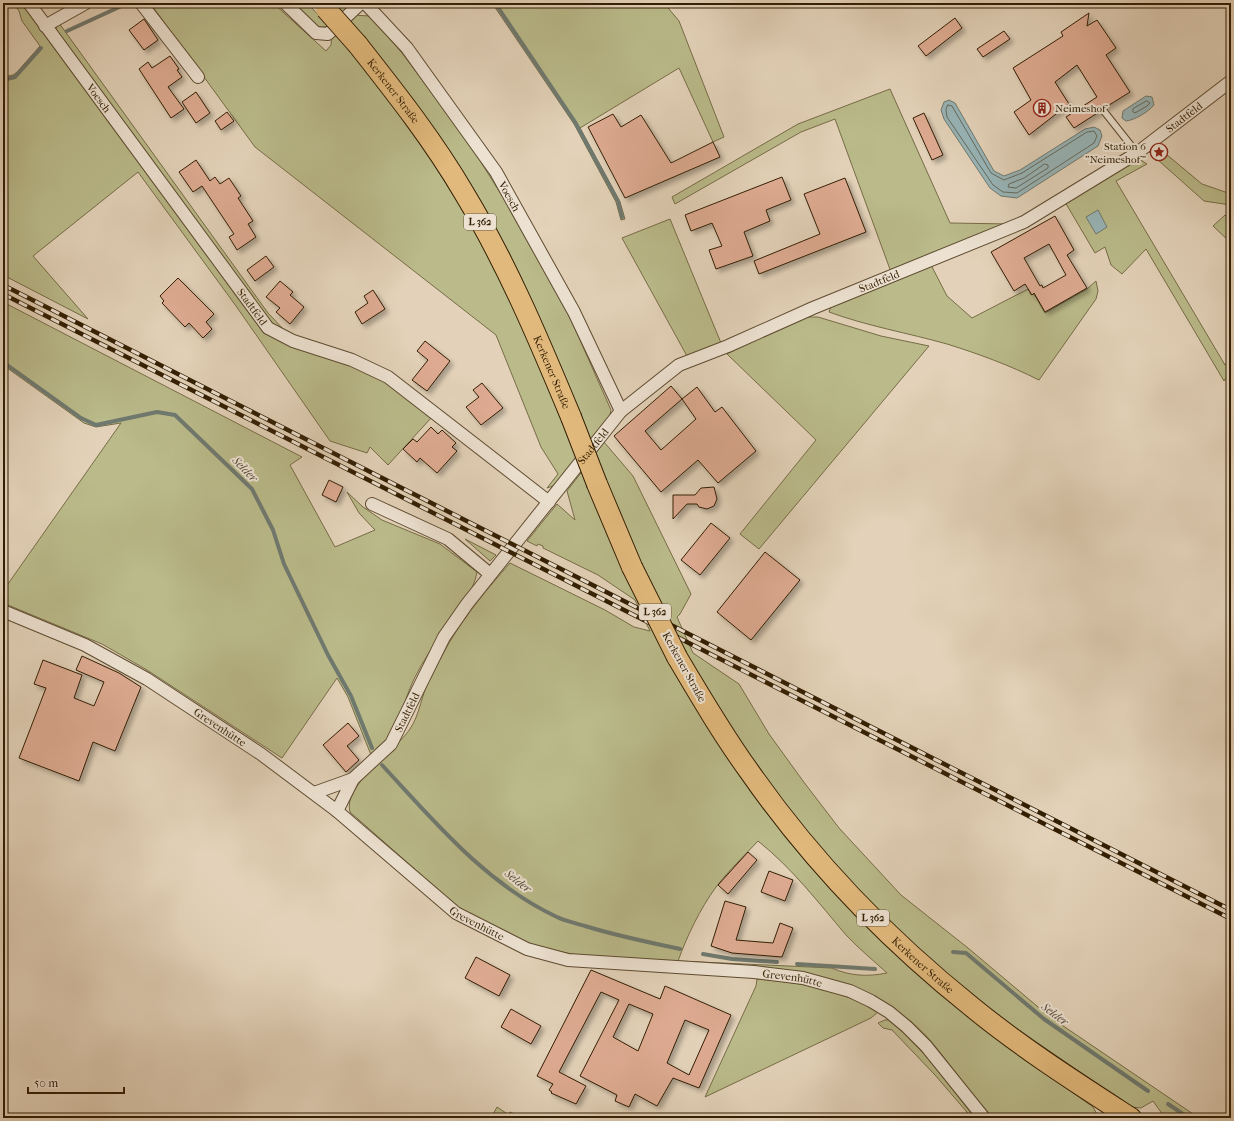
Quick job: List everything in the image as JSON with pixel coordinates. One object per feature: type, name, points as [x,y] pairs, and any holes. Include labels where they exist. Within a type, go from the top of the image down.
[{"type":"main road","name":"Kerkener Straße","points":[[323,6],[358,45],[406,106],[464,192],[503,262],[537,335],[632,567],[677,657],[727,740],[766,795],[829,872],[861,906],[915,958],[972,1008],[1037,1055],[1131,1118]]},
{"type":"street","name":"Voesch","points":[[29,3],[151,171]]},
{"type":"street","points":[[46,26],[86,3]]},
{"type":"street","points":[[141,3],[198,77]]},
{"type":"street","points":[[285,3],[316,33],[328,34],[361,3]]},
{"type":"street","name":"Voesch","points":[[365,3],[407,48],[496,172],[574,312],[621,411]]},
{"type":"street","name":"Stadtfeld","points":[[337,811],[353,779],[391,744],[444,637],[490,574],[621,411],[679,364],[728,346],[813,308],[1020,224],[1137,153],[1231,81]]},
{"type":"street","name":"Stadtfeld","points":[[151,171],[268,328],[292,341],[352,360],[388,377],[549,502]]},
{"type":"street","points":[[372,504],[448,539],[490,574]]},
{"type":"street","name":"Grevenhütte","points":[[3,611],[85,645],[147,679],[261,754],[337,811],[456,913],[527,948],[568,960],[754,972],[803,978],[850,991],[871,1001],[907,1027],[926,1046],[984,1118]]},
{"type":"street","name":"Stadtfeld","points":[[314,793],[353,779]]},
{"type":"lane","points":[[1103,110],[1137,153]]},
{"type":"green space","points":[[13,3],[22,3],[254,320],[269,335],[351,365],[385,382],[432,417],[388,465],[370,447],[367,453],[330,441],[236,306],[138,172],[33,256],[88,319],[3,275],[3,77],[13,75],[17,72],[40,46],[22,21],[19,11]]},
{"type":"green space","points":[[150,3],[273,3],[326,51],[331,45],[332,33],[327,27],[314,27],[291,3],[307,3],[336,34],[391,101],[442,170],[516,276],[327,3],[347,3],[347,10],[352,15],[370,16],[402,53],[467,140],[533,245],[572,322],[611,410],[610,415],[556,485],[547,488],[558,474],[541,447],[496,335],[255,147]]},
{"type":"green space","points":[[492,3],[664,3],[679,21],[724,137],[713,142],[679,68],[580,128],[620,202],[625,219],[621,220],[616,202],[574,124]]},
{"type":"green space","points":[[59,23],[268,313],[288,334],[276,329],[55,31]]},
{"type":"green space","points":[[890,89],[950,223],[1011,224],[891,272],[835,119],[801,132],[675,204],[672,197],[798,124]]},
{"type":"green space","points":[[1154,144],[1202,184],[1231,194],[1231,205],[1204,201],[1149,152],[1148,149]]},
{"type":"green space","points":[[1139,159],[1147,164],[1116,181],[1225,365],[1231,357],[1231,371],[1224,381],[1146,249],[1122,274],[1111,265],[1105,247],[1095,253],[1065,202]]},
{"type":"green space","points":[[1225,215],[1231,221],[1231,243],[1213,226]]},
{"type":"green space","points":[[670,219],[721,343],[687,356],[622,238]]},
{"type":"green space","points":[[931,265],[947,296],[972,318],[1028,289],[1031,295],[1034,294],[1045,313],[1087,289],[1096,281],[1098,291],[1096,299],[1039,380],[982,356],[947,344],[829,312],[832,304]]},
{"type":"green space","points":[[3,302],[302,457],[290,465],[335,547],[375,530],[359,513],[347,492],[363,507],[382,520],[440,544],[477,572],[469,594],[425,659],[414,679],[393,731],[380,748],[371,755],[348,697],[337,678],[282,758],[147,670],[102,644],[3,603],[3,591],[121,423],[96,427],[84,423],[3,365]]},
{"type":"green space","points":[[799,317],[818,317],[881,336],[929,346],[759,549],[740,534],[816,440],[727,354]]},
{"type":"green space","points":[[604,442],[633,476],[691,594],[677,617],[693,653],[739,684],[769,734],[839,828],[901,895],[968,948],[1050,1017],[1199,1118],[1165,1118],[1153,1101],[1141,1108],[1131,1107],[997,1015],[934,965],[870,903],[818,845],[755,767],[721,718],[662,613],[594,455]]},
{"type":"green space","points":[[584,469],[751,789],[1013,1050],[1093,1107],[1099,1118],[994,1118],[969,1090],[930,1040],[917,1027],[888,1005],[872,996],[839,982],[803,973],[576,955],[535,946],[477,918],[458,907],[350,812],[350,802],[354,791],[362,780],[410,729],[429,681],[456,632],[510,563],[605,610],[634,627],[650,631],[635,600],[598,575],[543,548],[543,546],[538,544],[537,546],[527,541],[557,504],[575,520],[567,491]],"holes":[[[758,841],[770,851],[804,886],[846,935],[887,973],[859,975],[845,973],[832,968],[678,961],[685,942],[699,913],[710,895],[731,869]]]},
{"type":"green space","points":[[465,539],[496,555],[490,561]]},
{"type":"green space","points":[[757,979],[789,982],[834,992],[848,997],[878,1012],[871,1018],[705,1097],[756,986]]},
{"type":"green space","points":[[885,1020],[891,1020],[926,1056],[975,1118],[972,1118],[935,1075],[892,1030],[883,1028],[878,1023]]},
{"type":"green space","points":[[497,1107],[509,1115],[510,1112],[522,1118],[491,1118]]},
{"type":"water","points":[[1146,96],[1152,97],[1154,105],[1151,108],[1133,119],[1126,121],[1122,118],[1123,111]]},
{"type":"water","points":[[949,100],[955,103],[994,171],[1004,176],[1020,170],[1085,129],[1094,127],[1100,130],[1102,136],[1098,146],[1017,198],[1001,196],[990,188],[944,119],[941,110],[944,102]]},
{"type":"water","points":[[1098,210],[1107,227],[1096,234],[1086,217]]},
{"type":"building","points":[[1089,13],[1087,26],[1097,20],[1116,48],[1106,55],[1130,92],[1106,107],[1101,106],[1099,112],[1074,128],[1066,117],[1097,97],[1077,65],[1055,82],[1069,104],[1029,135],[1014,112],[1031,100],[1013,68],[1063,36],[1061,32]]},
{"type":"building","points":[[955,18],[962,28],[926,56],[918,46]]},
{"type":"building","points":[[144,19],[158,40],[144,50],[129,30]]},
{"type":"building","points":[[1004,31],[1010,39],[983,57],[977,49]]},
{"type":"building","points":[[170,56],[179,69],[177,70],[182,77],[168,87],[184,109],[171,118],[139,69],[148,62],[152,68]]},
{"type":"building","points":[[196,92],[210,113],[196,123],[182,102]]},
{"type":"building","points":[[227,112],[234,121],[221,130],[215,121]]},
{"type":"building","points":[[924,113],[943,155],[932,160],[913,118]]},
{"type":"building","points":[[613,114],[621,127],[641,115],[671,163],[713,142],[720,157],[625,198],[588,127]]},
{"type":"building","points":[[196,160],[210,181],[215,177],[220,184],[229,178],[241,196],[238,198],[253,221],[248,224],[256,237],[237,250],[229,237],[234,234],[202,186],[193,192],[179,172]]},
{"type":"building","points":[[782,177],[791,200],[766,210],[770,221],[744,232],[753,256],[716,269],[709,250],[722,246],[712,223],[691,231],[685,215]]},
{"type":"building","points":[[845,178],[866,232],[759,274],[754,261],[820,234],[804,194]]},
{"type":"building","points":[[1055,216],[1074,250],[1067,255],[1087,288],[1045,312],[1034,293],[1032,295],[1025,284],[1014,291],[991,252]],"holes":[[[1049,244],[1066,275],[1043,288],[1042,285],[1040,286],[1024,258]]]},
{"type":"building","points":[[266,256],[274,267],[255,281],[247,270]]},
{"type":"building","points":[[178,278],[214,314],[206,322],[212,329],[203,338],[189,323],[185,327],[162,303],[164,301],[160,296]]},
{"type":"building","points":[[280,281],[293,292],[290,295],[304,307],[290,324],[276,312],[280,308],[266,297]]},
{"type":"building","points":[[373,290],[385,309],[362,324],[355,312],[368,303],[364,296]]},
{"type":"building","points":[[425,341],[450,361],[427,391],[412,380],[428,360],[417,351]]},
{"type":"building","points":[[482,383],[503,408],[481,425],[466,407],[479,397],[473,390]]},
{"type":"building","points":[[671,386],[682,399],[697,387],[715,412],[722,407],[756,451],[718,483],[698,460],[661,492],[614,436]],"holes":[[[682,399],[696,419],[661,450],[645,431]]]},
{"type":"building","points":[[431,427],[438,434],[442,430],[456,443],[452,447],[457,451],[437,473],[420,458],[417,462],[403,449],[413,439],[417,442]]},
{"type":"building","points":[[329,480],[343,487],[336,502],[322,495]]},
{"type":"building","points":[[714,487],[717,499],[714,506],[707,509],[699,507],[697,504],[687,504],[673,519],[673,495],[695,495],[701,488]]},
{"type":"building","points":[[711,523],[730,538],[700,575],[681,560]]},
{"type":"building","points":[[765,552],[800,580],[751,640],[717,612]]},
{"type":"building","points":[[82,656],[119,673],[141,687],[115,751],[93,742],[79,781],[19,758],[46,688],[34,684],[43,660],[82,675],[74,698],[94,706],[104,682],[76,670]]},
{"type":"building","points":[[348,723],[359,736],[347,746],[359,760],[346,772],[323,745]]},
{"type":"building","points":[[748,852],[757,860],[728,894],[718,885]]},
{"type":"building","points":[[769,871],[793,880],[785,901],[761,892]]},
{"type":"building","points":[[725,901],[746,907],[736,940],[773,943],[780,923],[793,928],[782,957],[732,953],[711,946]]},
{"type":"building","points":[[476,957],[510,975],[499,996],[465,978]]},
{"type":"building","points":[[591,970],[660,999],[665,986],[731,1015],[699,1088],[673,1078],[657,1106],[635,1094],[629,1107],[615,1101],[617,1095],[580,1076],[619,1000],[601,992],[559,1072],[586,1086],[576,1104],[551,1093],[552,1092],[549,1090],[553,1084],[537,1076]],"holes":[[[629,1004],[653,1014],[638,1051],[613,1037]],[[685,1020],[709,1030],[689,1075],[667,1063]]]},
{"type":"building","points":[[511,1009],[541,1026],[531,1044],[501,1027]]},
{"type":"waterway","points":[[67,31],[128,3]]},
{"type":"waterway","points":[[495,3],[575,122],[618,201],[622,217]]},
{"type":"waterway","points":[[3,80],[15,77],[41,48]]},
{"type":"waterway","name":"Selder","points":[[3,362],[81,418],[96,425],[157,412],[175,415],[252,489],[273,530],[284,564],[328,655],[351,696],[372,748]]},
{"type":"waterway","name":"Selder","points":[[382,765],[462,850],[507,887],[531,903],[567,921],[621,936],[680,949]]},
{"type":"waterway","name":"Selder","points":[[953,952],[966,953],[1044,1019],[1148,1091]]},
{"type":"waterway","name":"Selder","points":[[703,954],[732,959],[777,962]]},
{"type":"waterway","name":"Selder","points":[[797,964],[875,969]]},
{"type":"waterway","name":"Selder","points":[[1168,1104],[1189,1118]]},
{"type":"railway","points":[[3,285],[1231,910]]},
{"type":"railway","points":[[3,294],[1231,919]]},
{"type":"place","name":"Neimeshof","points":[[1042,108]]},
{"type":"place","name":"Station 6 \"Neimeshof\"","points":[[1159,152]]}]
